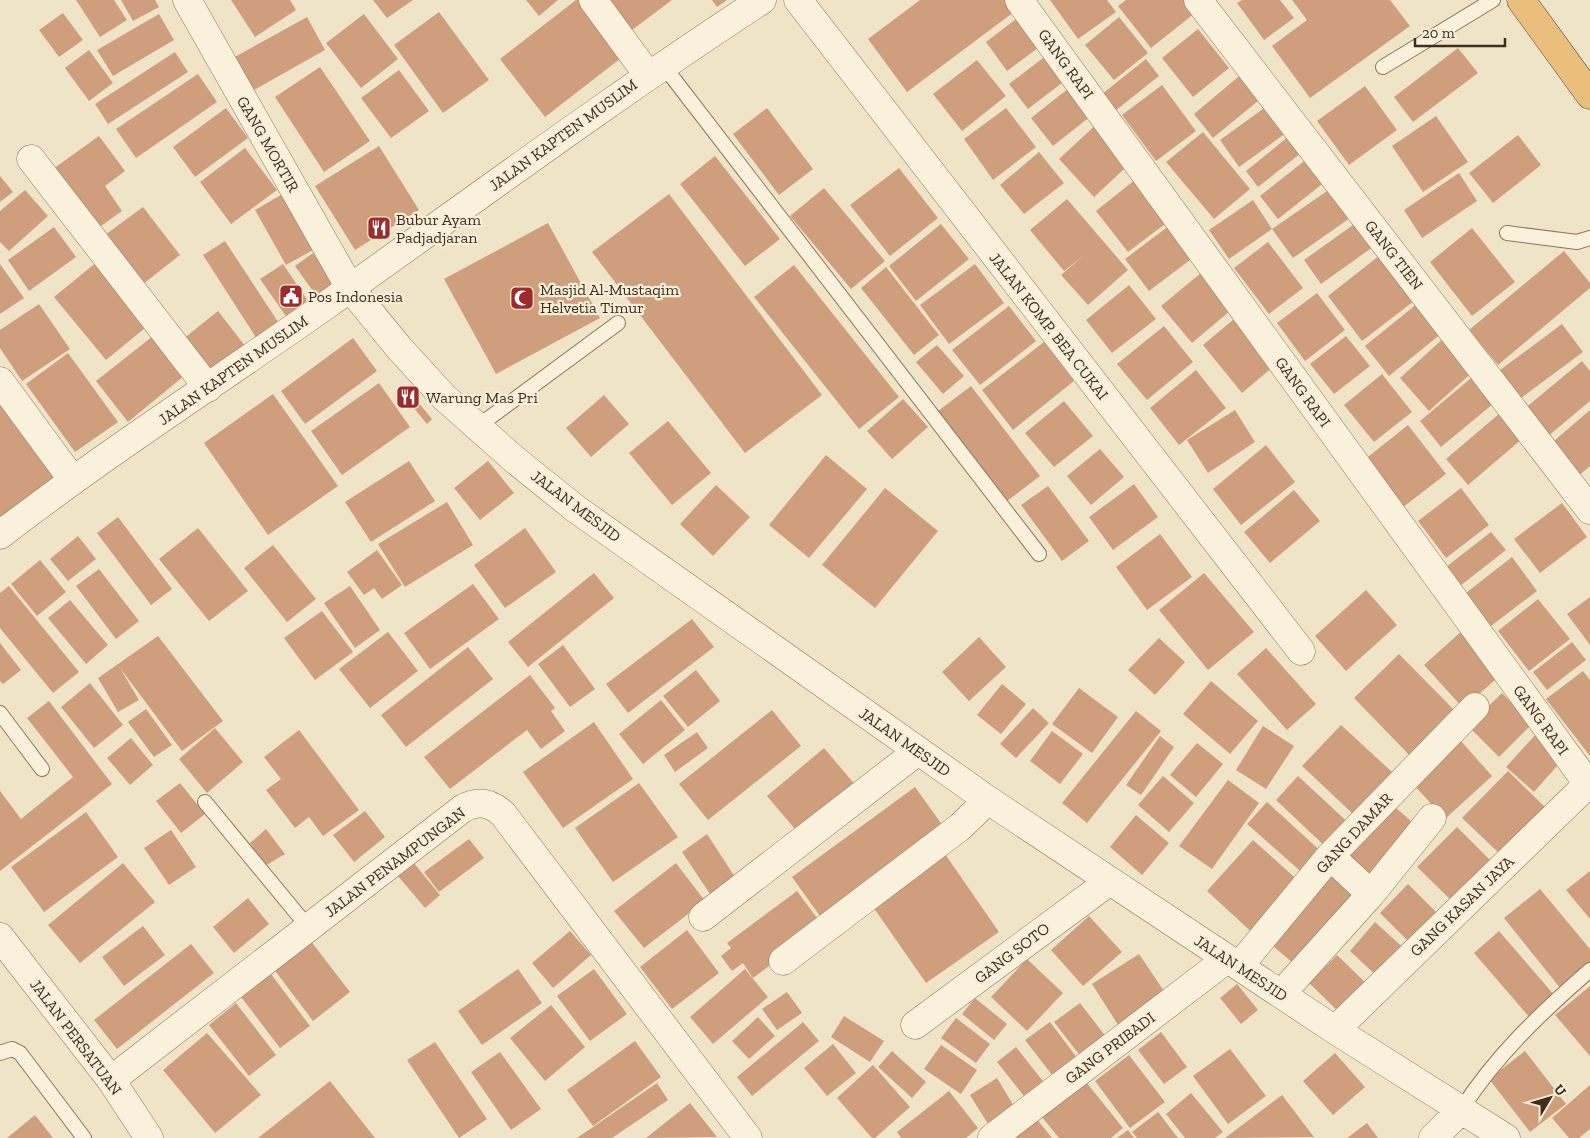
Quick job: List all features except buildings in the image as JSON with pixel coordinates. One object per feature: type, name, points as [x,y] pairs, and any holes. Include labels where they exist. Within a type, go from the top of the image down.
[{"type":"highway","points":[[1520,0],[1590,95]]},
{"type":"street","name":"GANG MORTIR","points":[[187,0],[350,288]]},
{"type":"street","points":[[593,0],[655,70]]},
{"type":"street","name":"JALAN KAPTEN MUSLIM","points":[[0,535],[72,479],[208,388],[655,70],[762,0]]},
{"type":"street","name":"JALAN KOMP. BEA CUKAI","points":[[798,0],[1301,651]]},
{"type":"street","name":"GANG RAPI","points":[[1019,0],[1589,783]]},
{"type":"street","name":"GANG TIEN","points":[[1198,0],[1590,510]]},
{"type":"street","points":[[31,159],[208,388]]},
{"type":"street","name":"JALAN MESJID","points":[[350,288],[406,356],[444,397],[515,460],[576,508],[988,800],[1335,1030],[1506,1138]]},
{"type":"street","points":[[0,382],[72,479]]},
{"type":"street","name":"GANG DAMAR","points":[[1233,962],[1330,856],[1476,707]]},
{"type":"street","points":[[703,917],[918,751]]},
{"type":"street","name":"GANG KASAN JAYA","points":[[1335,1030],[1589,783]]},
{"type":"street","points":[[783,961],[960,827],[988,800]]},
{"type":"street","name":"JALAN PENAMPUNGAN","points":[[111,1080],[462,809],[470,804],[488,803],[503,814],[748,1138]]},
{"type":"street","points":[[1281,994],[1371,894],[1432,818]]},
{"type":"street","points":[[1330,856],[1371,894]]},
{"type":"street","name":"GANG SOTO","points":[[915,1025],[1110,881]]},
{"type":"street","name":"JALAN PERSATUAN","points":[[0,937],[111,1080],[150,1138]]},
{"type":"street","name":"GANG PRIBADI","points":[[992,1138],[1233,962]]},
{"type":"street","points":[[1433,1138],[1461,1110]]},
{"type":"lane","points":[[1383,67],[1493,0]]},
{"type":"lane","points":[[655,70],[1039,554]]},
{"type":"lane","points":[[1508,233],[1577,242],[1590,238]]},
{"type":"lane","points":[[477,426],[618,323]]},
{"type":"lane","points":[[0,713],[42,769]]},
{"type":"lane","points":[[205,802],[308,927]]},
{"type":"lane","points":[[1461,1110],[1480,1080],[1537,1016],[1590,970]]},
{"type":"lane","points":[[0,1053],[12,1049],[20,1053],[84,1138]]},
{"type":"place","name":"Bubur Ayam Padjadjaran","points":[[379,228]]},
{"type":"place","name":"Pos Indonesia","points":[[291,296]]},
{"type":"place","name":"Masjid Al-Mustaqim Helvetia Timur","points":[[522,298]]},
{"type":"place","name":"Warung Mas Pri","points":[[408,397]]}]
